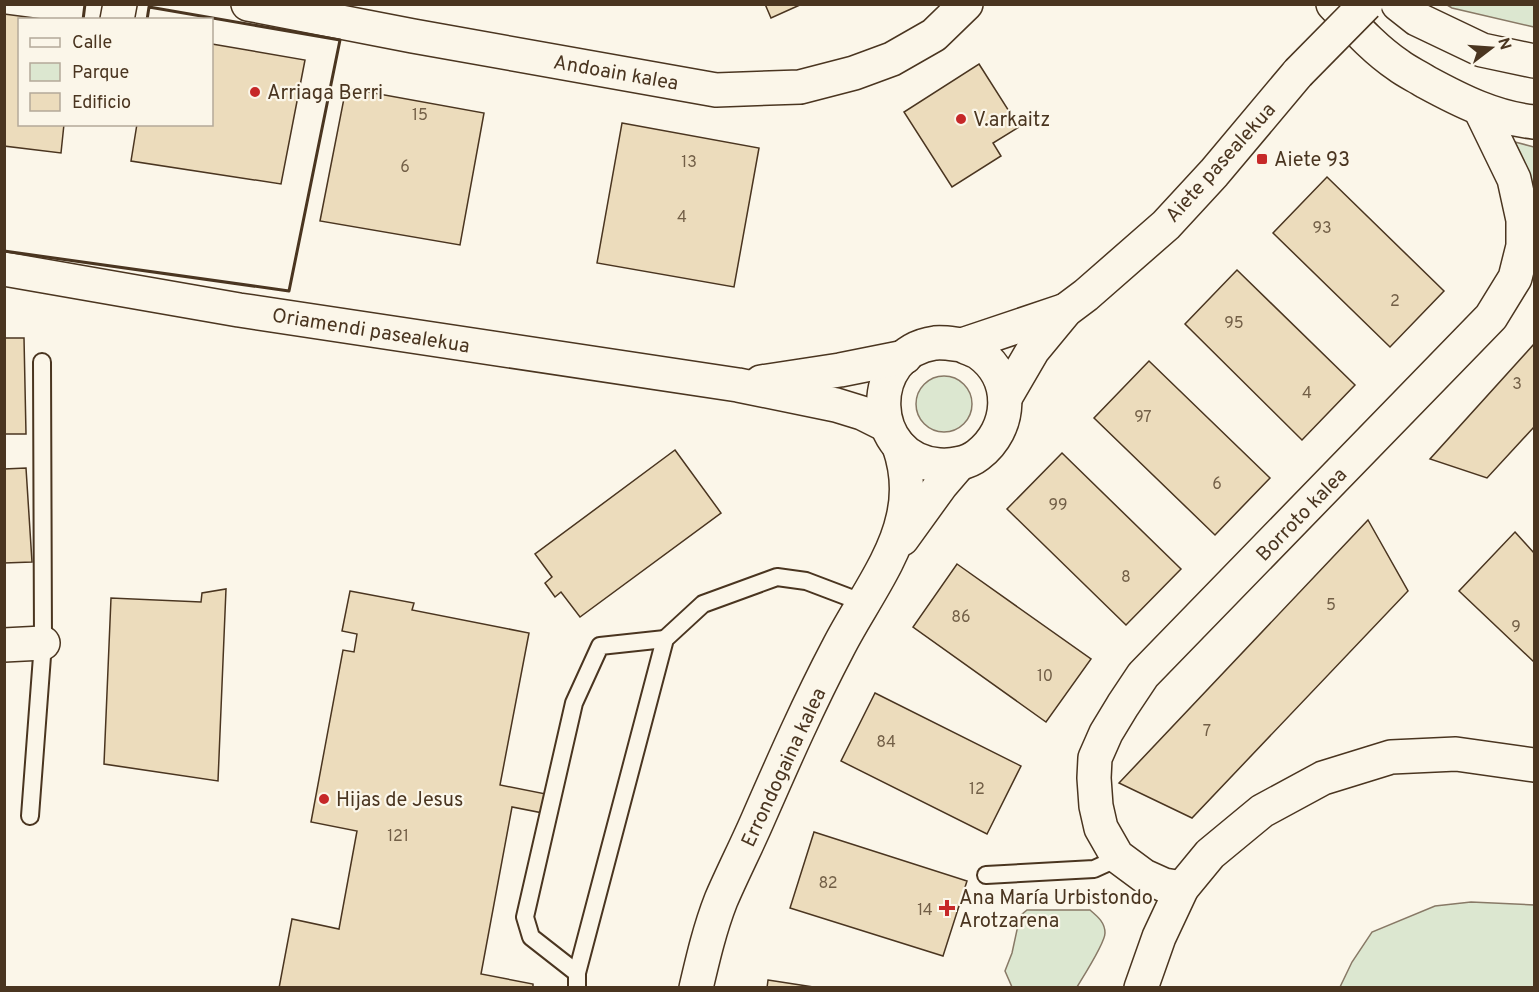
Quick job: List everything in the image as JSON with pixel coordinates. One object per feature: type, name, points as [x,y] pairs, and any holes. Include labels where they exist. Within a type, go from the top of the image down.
[{"type":"street","name":"Andoain kalea","points":[[248,4],[716,90],[800,87],[854,74],[892,59],[934,34],[966,4]]},
{"type":"street","points":[[1333,4],[1397,65],[1455,98],[1480,109],[1516,120],[1534,122]]},
{"type":"street","name":"Aiete pasealekua","points":[[1005,398],[1033,350],[1066,310],[1166,225],[1214,173],[1298,73],[1366,4]]},
{"type":"street","points":[[1398,4],[1418,19],[1482,50],[1534,61]]},
{"type":"street","name":"Borroto kalea","points":[[1182,888],[1164,885],[1144,876],[1118,856],[1101,828],[1096,806],[1095,758],[1106,733],[1143,675],[1491,317],[1515,278],[1523,246],[1521,210],[1514,180],[1480,109]]},
{"type":"street","name":"Oriamendi pasealekua","points":[[4,269],[239,310],[738,385],[836,405],[862,413],[893,435]]},
{"type":"street","name":"Aiete pasealekua","points":[[962,345],[1066,310]]},
{"type":"street","points":[[948,343],[962,345],[979,353],[992,366],[1001,381],[1005,398],[1004,416],[999,432],[989,446],[975,457],[959,464],[940,465],[920,461],[909,455],[893,435],[883,406],[885,388],[892,371],[904,357],[918,348],[948,343]]},
{"type":"street","name":"Oriamendi pasealekua","points":[[738,385],[840,370],[904,357]]},
{"type":"street","name":"Errondogaina kalea","points":[[890,555],[903,518],[907,477],[905,461],[893,435]]},
{"type":"street","name":"Errondogaina kalea","points":[[696,987],[706,944],[721,901],[838,646],[890,555],[959,464]]},
{"type":"street","points":[[4,645],[43,643]]},
{"type":"street","points":[[1141,987],[1159,937],[1182,888],[1210,854],[1262,811],[1323,778],[1391,758],[1456,754],[1534,765]]},
{"type":"lane","points":[[30,816],[43,643],[42,363]]},
{"type":"lane","points":[[665,639],[600,646],[574,703],[525,917],[531,937],[577,980],[665,639],[703,604],[777,577],[806,581],[864,603]]},
{"type":"lane","points":[[986,875],[1094,869],[1118,856]]},
{"type":"green space","points":[[1447,5],[1534,5],[1534,27],[1452,8]]},
{"type":"green space","points":[[1515,142],[1534,147],[1534,243],[1525,165]]},
{"type":"green space","points":[[944,376],[955,378],[964,384],[970,393],[972,404],[970,415],[964,424],[955,430],[944,432],[933,430],[924,424],[918,415],[916,404],[918,393],[924,384],[933,378]]},
{"type":"green space","points":[[1471,902],[1534,905],[1534,987],[1340,987],[1352,962],[1372,932],[1435,906]]},
{"type":"green space","points":[[1027,910],[1090,910],[1102,922],[1105,929],[1104,938],[1077,987],[1012,987],[1005,971],[1012,953],[1020,916]]},
{"type":"building","points":[[765,4],[802,4],[771,18]]},
{"type":"building","points":[[4,14],[35,18],[18,18],[18,126],[64,126],[61,153],[4,146]]},
{"type":"building","name":"Arriaga Berri","points":[[213,44],[305,60],[281,184],[131,161],[137,126],[213,126]]},
{"type":"building","name":"V.arkaitz","points":[[979,64],[1019,127],[993,143],[1001,156],[952,187],[904,112]]},
{"type":"building","points":[[346,88],[484,113],[460,245],[320,221]]},
{"type":"building","points":[[622,123],[759,148],[734,287],[597,263]]},
{"type":"building","points":[[1327,177],[1444,291],[1390,347],[1273,233]]},
{"type":"building","points":[[1237,270],[1355,385],[1302,440],[1185,324]]},
{"type":"building","points":[[4,338],[24,338],[26,434],[4,434]]},
{"type":"building","points":[[1534,344],[1534,427],[1487,478],[1430,459]]},
{"type":"building","points":[[1149,361],[1270,478],[1215,535],[1094,418]]},
{"type":"building","points":[[675,450],[721,513],[580,617],[561,592],[555,597],[545,583],[552,577],[535,554]]},
{"type":"building","points":[[1062,453],[1181,569],[1126,625],[1007,509]]},
{"type":"building","points":[[26,468],[32,562],[4,563],[4,469]]},
{"type":"building","points":[[1368,520],[1408,591],[1192,818],[1119,783]]},
{"type":"building","points":[[1515,532],[1534,553],[1534,662],[1459,591]]},
{"type":"building","points":[[957,564],[1091,659],[1046,722],[913,627]]},
{"type":"building","points":[[226,589],[218,781],[104,764],[111,598],[201,602],[202,593]]},
{"type":"building","points":[[350,591],[414,603],[412,610],[529,633],[500,785],[551,795],[548,814],[512,807],[481,974],[533,984],[533,988],[279,988],[292,919],[339,929],[357,831],[311,822],[343,650],[354,652],[357,634],[342,631]]},
{"type":"building","points":[[875,693],[1021,766],[987,834],[841,761]]},
{"type":"building","points":[[814,832],[967,881],[943,956],[790,908]]},
{"type":"building","points":[[768,980],[820,988],[767,988]]},
{"type":"wall","points":[[83,18],[85,4]]},
{"type":"wall","points":[[147,18],[149,7],[213,18]]},
{"type":"wall","points":[[4,251],[289,291],[340,40],[213,18]]},
{"type":"place","name":"Arriaga Berri","points":[[255,92]]},
{"type":"place","name":"V.arkaitz","points":[[961,119]]},
{"type":"place","name":"Aiete 93","points":[[1262,159]]},
{"type":"place","name":"Hijas de Jesus","points":[[324,799]]},
{"type":"place","name":"Ana María Urbistondo Arotzarena","points":[[947,908]]}]
